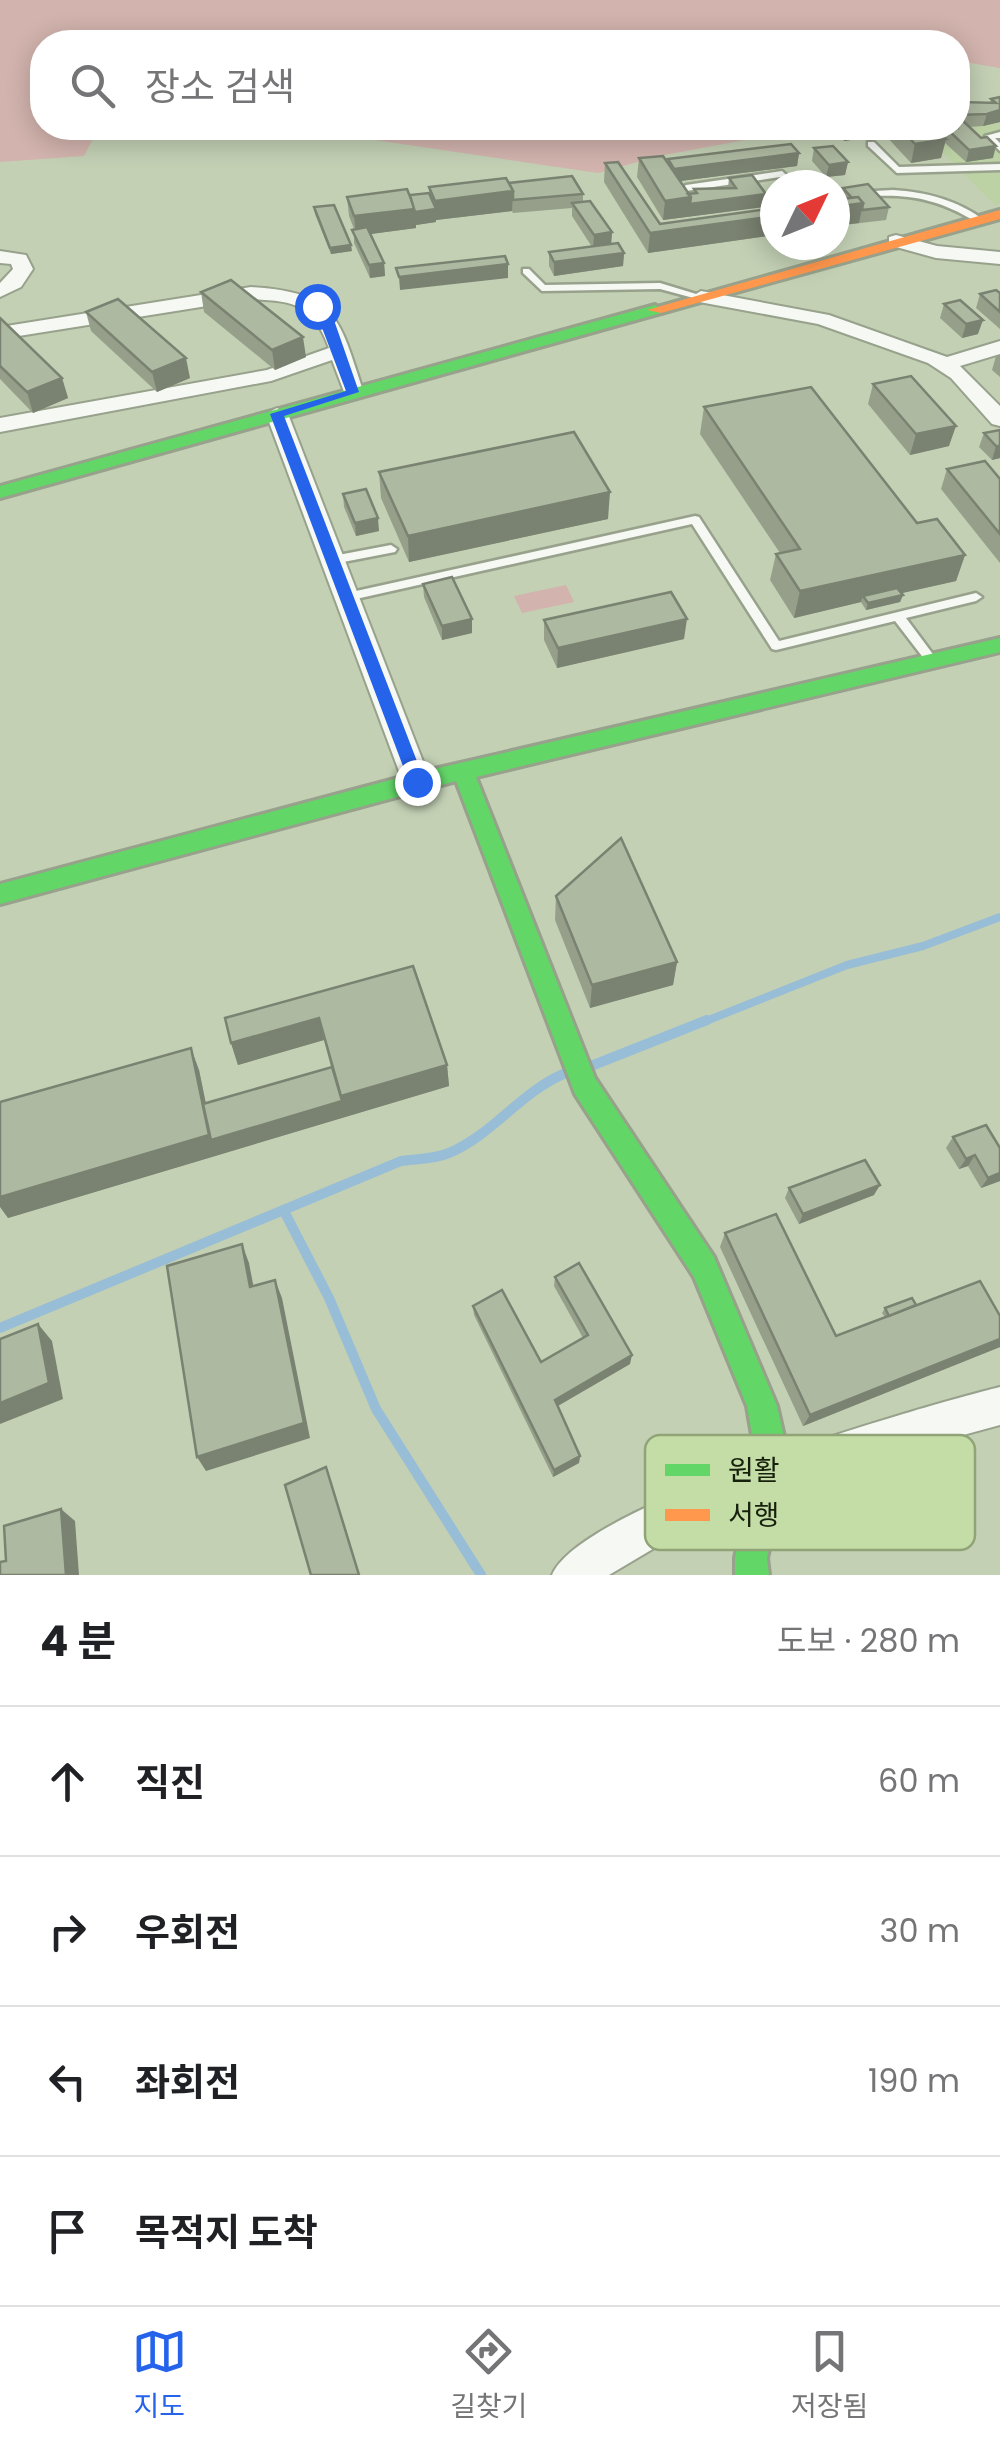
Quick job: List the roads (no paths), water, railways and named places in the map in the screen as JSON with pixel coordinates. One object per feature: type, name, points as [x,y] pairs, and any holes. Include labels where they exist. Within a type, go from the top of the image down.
[{"type":"street","points":[[0,492],[990,217]]},
{"type":"street","points":[[896,241],[936,252],[1000,258]]},
{"type":"street","points":[[0,256],[19,259],[24,269],[14,284],[0,290]]},
{"type":"street","points":[[0,334],[251,293],[288,293],[317,306],[329,323],[353,392]]},
{"type":"street","points":[[701,297],[822,319],[944,364],[1000,420]]},
{"type":"street","points":[[944,364],[1000,347]]},
{"type":"street","points":[[0,425],[271,375],[339,351]]},
{"type":"street","points":[[277,414],[417,782]]},
{"type":"street","points":[[0,894],[417,782],[1000,645]]},
{"type":"street","points":[[462,772],[584,1086],[704,1267],[762,1406],[768,1435]]},
{"type":"street","points":[[887,1435],[1000,1406]]},
{"type":"street","points":[[572,1575],[645,1533]]},
{"type":"street","points":[[752,1575],[753,1550]]},
{"type":"lane","points":[[1000,135],[989,136],[1000,148]]},
{"type":"lane","points":[[871,144],[897,170],[1000,167]]},
{"type":"lane","points":[[686,188],[760,177]]},
{"type":"lane","points":[[850,195],[917,192],[990,217]]},
{"type":"lane","points":[[526,271],[542,288],[644,285],[701,297]]},
{"type":"lane","points":[[347,597],[695,520],[776,646],[976,597]]},
{"type":"lane","points":[[333,560],[391,548]]},
{"type":"lane","points":[[898,616],[932,661]]},
{"type":"waterway","points":[[701,1023],[847,965],[923,946],[1000,917]]},
{"type":"waterway","points":[[591,1066],[707,1020]]},
{"type":"waterway","points":[[0,1328],[401,1161],[449,1153],[480,1135],[536,1090],[568,1072]]},
{"type":"waterway","points":[[284,1211],[329,1298],[376,1409],[481,1575]]}]
